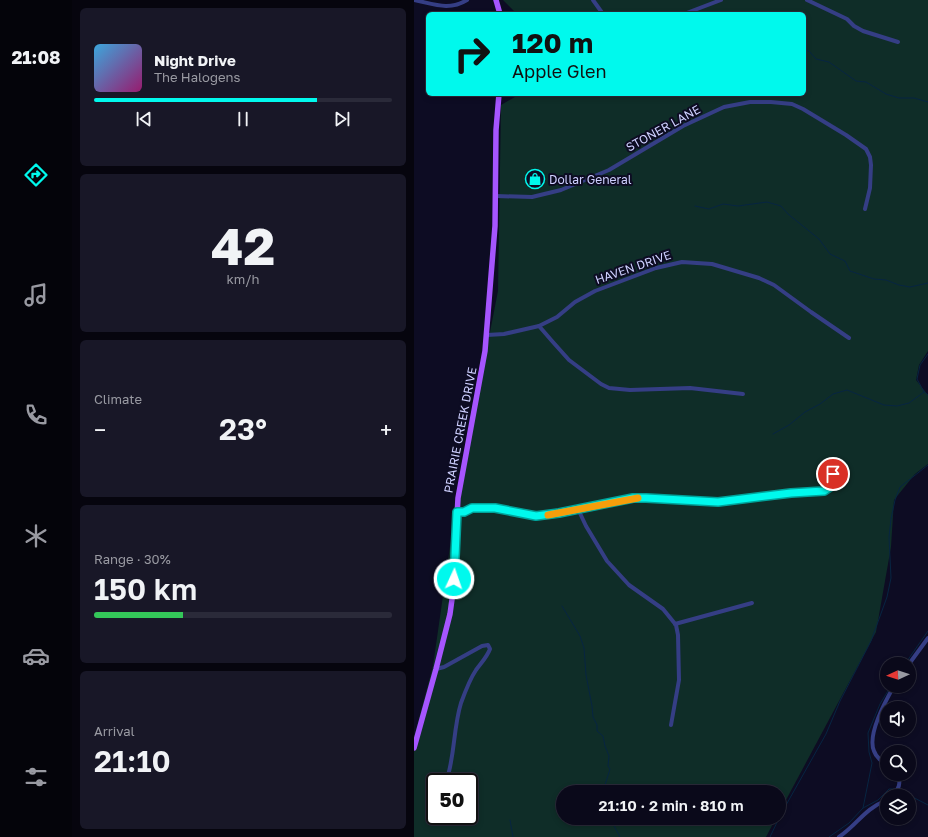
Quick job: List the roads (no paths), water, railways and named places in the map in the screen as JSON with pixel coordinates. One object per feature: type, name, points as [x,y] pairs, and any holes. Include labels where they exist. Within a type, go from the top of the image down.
[{"type":"main road","points":[[496,0],[499,12]]},
{"type":"main road","name":"PRAIRIE CREEK DRIVE","points":[[414,748],[450,614],[453,592],[457,512],[462,474],[484,361],[496,196],[498,96]]},
{"type":"street","points":[[414,0],[445,6],[454,6],[467,0]]},
{"type":"street","points":[[593,0],[602,12]]},
{"type":"street","points":[[689,12],[721,0]]},
{"type":"street","points":[[807,0],[847,19],[854,26],[863,31],[898,42]]},
{"type":"street","name":"STONER LANE","points":[[496,196],[532,197],[561,190],[609,170],[683,126],[724,107],[750,102],[771,102],[792,104],[803,109],[866,149],[870,157],[871,165],[870,188],[865,209]]},
{"type":"street","name":"HAVEN DRIVE","points":[[487,335],[504,334],[540,326],[557,317],[575,302],[606,286],[669,264],[697,262],[744,272],[774,285],[849,338]]},
{"type":"street","points":[[540,326],[570,360],[601,384],[609,388],[626,390],[690,388],[742,394]]},
{"type":"street","points":[[457,512],[464,512],[472,508],[495,508],[536,516],[633,498],[718,502],[791,493],[824,491],[830,487],[833,480],[833,459]]},
{"type":"street","points":[[578,509],[606,561],[629,585],[663,609],[675,624],[678,635],[679,680],[671,725]]},
{"type":"street","points":[[675,624],[752,603]]},
{"type":"street","points":[[914,657],[928,638]]},
{"type":"street","points":[[436,669],[444,667],[482,646],[488,645],[490,649],[488,655],[471,679],[460,706],[450,773]]},
{"type":"street","points":[[880,760],[874,752],[872,742],[876,724],[891,693]]},
{"type":"street","points":[[839,837],[850,829],[872,807],[880,803]]},
{"type":"waterway","points":[[806,50],[809,51],[816,59],[829,62],[856,81],[866,82],[886,94],[899,98],[914,98],[928,102]]},
{"type":"waterway","points":[[695,206],[709,209],[723,204],[738,206],[767,202],[781,206],[788,214],[819,239],[830,254],[845,261],[850,271],[874,279],[886,280],[910,287],[928,283]]},
{"type":"waterway","points":[[928,354],[920,365],[917,379],[924,392],[928,395]]},
{"type":"waterway","points":[[773,434],[789,425],[805,412],[820,404],[833,394],[847,390],[884,405],[897,406],[909,403],[924,392]]},
{"type":"waterway","points":[[770,837],[781,814],[826,734],[840,701],[871,641],[887,597],[891,578],[889,537],[895,500],[900,487],[928,465]]},
{"type":"waterway","points":[[562,606],[580,636],[584,648],[586,675],[593,717],[597,725],[597,731],[603,736],[609,756],[608,766],[610,769],[605,785]]},
{"type":"waterway","points":[[910,657],[928,631]]},
{"type":"waterway","points":[[863,808],[872,763],[869,752],[868,733],[880,704],[887,693]]},
{"type":"waterway","points":[[829,837],[849,823],[863,808],[880,798]]},
{"type":"waterway","points":[[916,799],[928,805]]},
{"type":"waterway","points":[[510,820],[513,837]]},
{"type":"waterway","points":[[614,825],[620,837]]},
{"type":"place","name":"Dollar General","points":[[535,179]]}]
